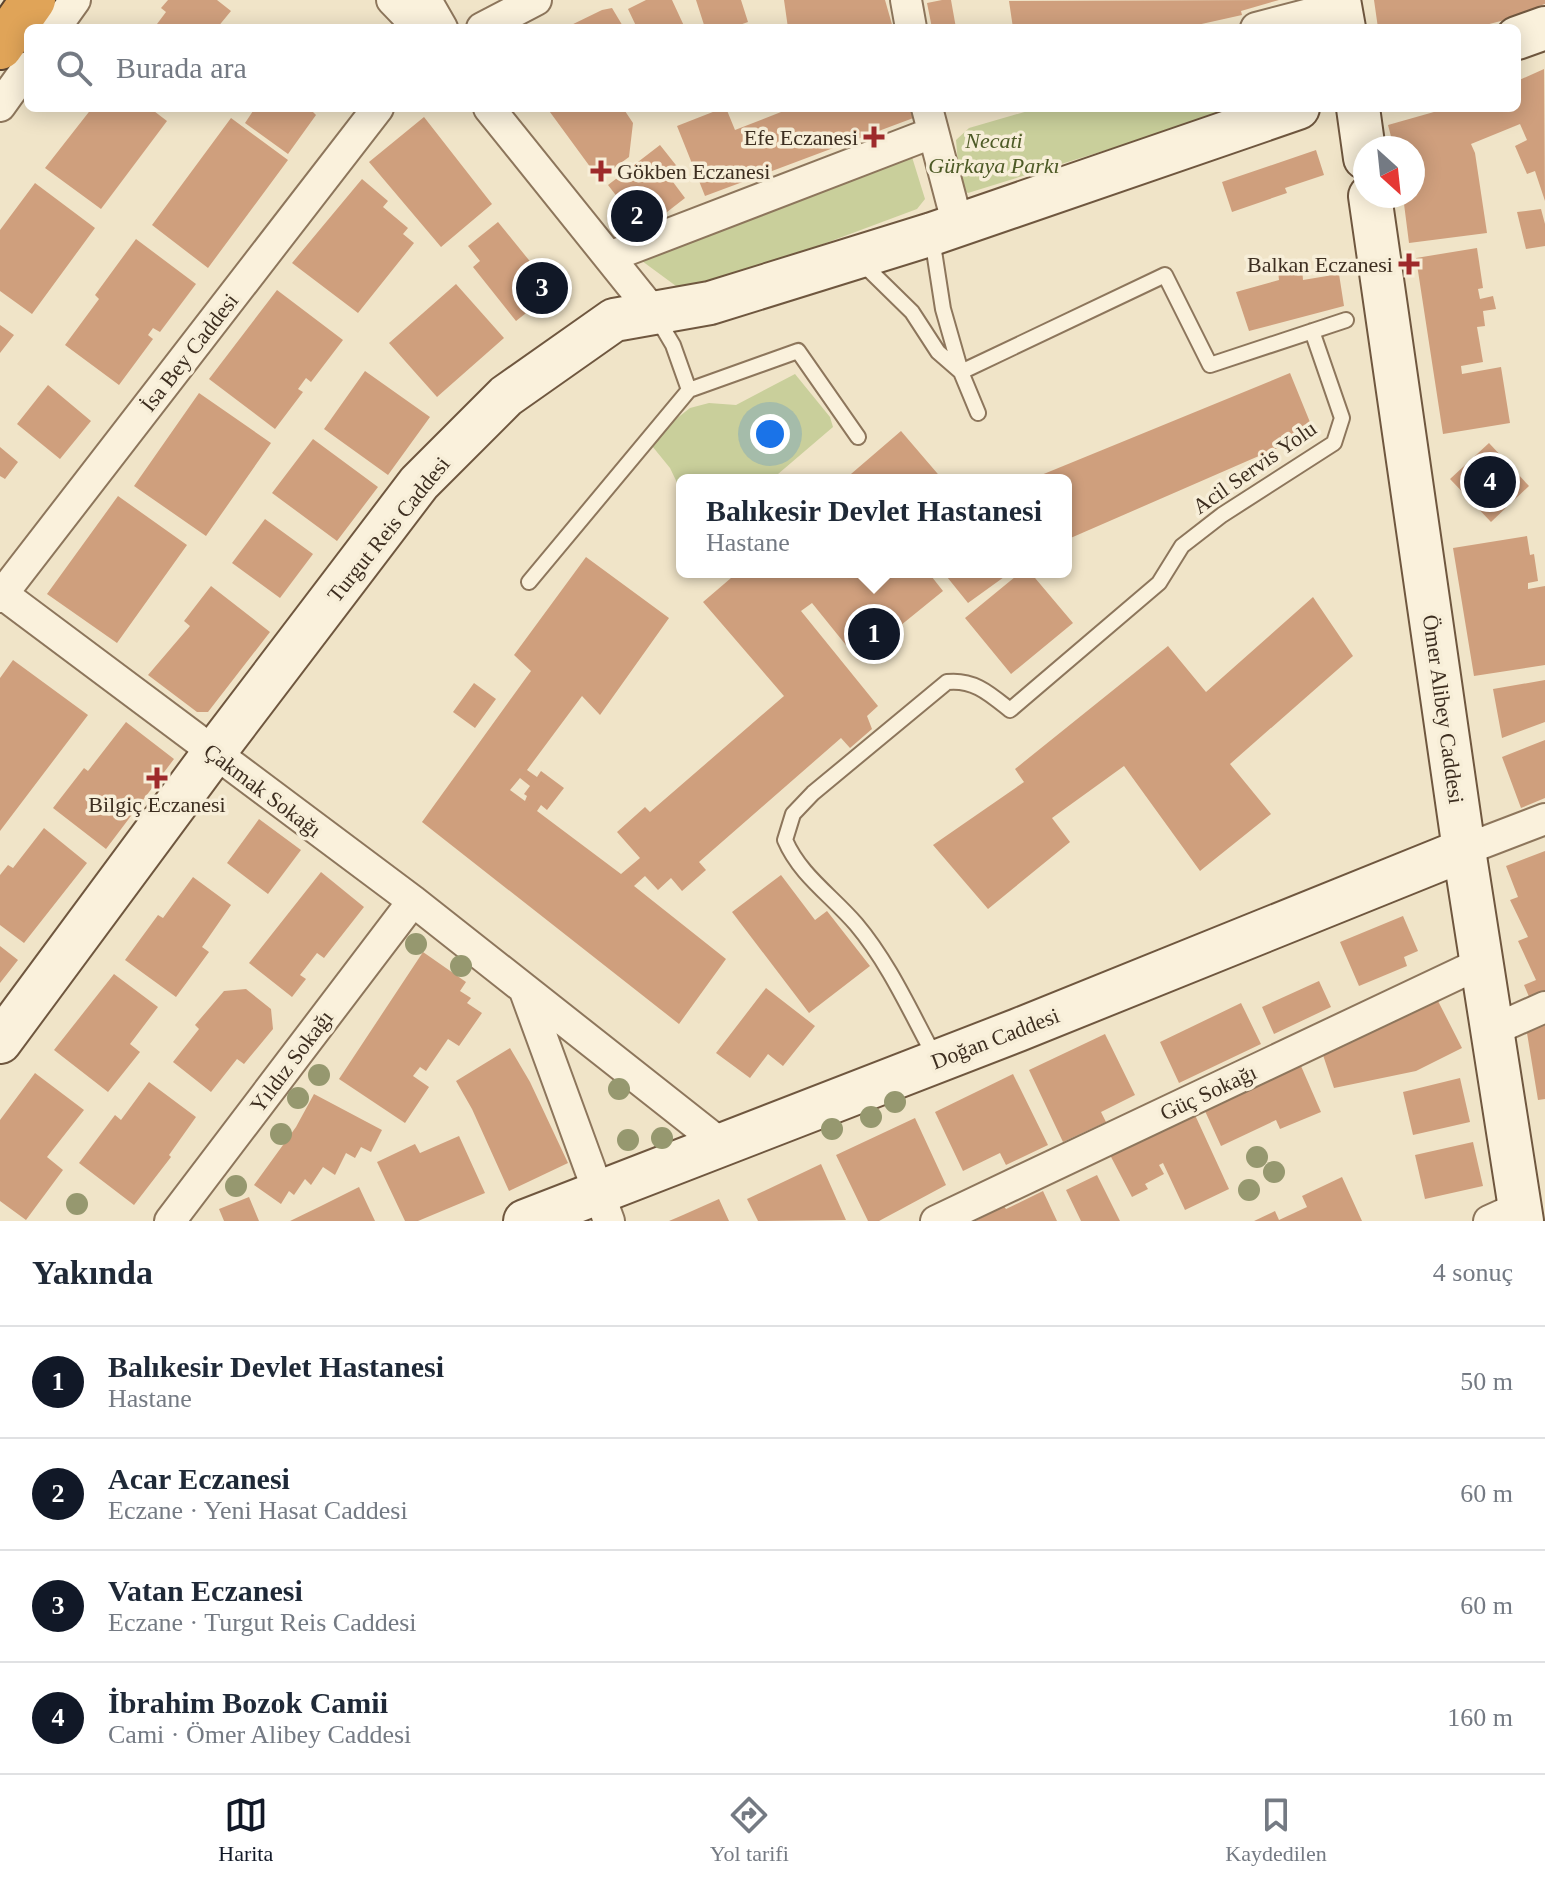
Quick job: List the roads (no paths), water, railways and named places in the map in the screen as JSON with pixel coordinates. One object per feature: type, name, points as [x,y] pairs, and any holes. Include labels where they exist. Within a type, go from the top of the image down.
[{"type":"highway","points":[[0,47],[33,0]]},
{"type":"street","points":[[58,24],[75,0]]},
{"type":"street","points":[[392,0],[415,24]]},
{"type":"street","points":[[426,0],[440,24]]},
{"type":"street","points":[[490,24],[536,0]]},
{"type":"street","points":[[906,0],[910,24]]},
{"type":"street","points":[[1276,24],[1341,11]]},
{"type":"street","points":[[1521,37],[1545,28]]},
{"type":"street","points":[[0,106],[24,73]]},
{"type":"street","name":"İsa Bey Caddesi","points":[[1,594],[375,112]]},
{"type":"street","points":[[492,112],[653,312]]},
{"type":"street","name":"Turgut Reis Caddesi","points":[[0,1042],[419,483],[506,396],[614,320],[710,303],[945,230],[1286,112]]},
{"type":"street","points":[[1359,112],[1362,136]]},
{"type":"street","points":[[609,257],[934,116],[945,230]]},
{"type":"street","name":"Ömer Alibey Caddesi","points":[[1372,208],[1491,1031],[1510,1216]]},
{"type":"street","name":"Çakmak Sokağı","points":[[1,594],[413,901],[721,1144]]},
{"type":"street","points":[[1464,850],[1545,819]]},
{"type":"street","name":"Doğan Caddesi","points":[[525,1221],[604,1206],[721,1144],[1464,850]]},
{"type":"street","name":"Yıldız Sokağı","points":[[170,1221],[413,901]]},
{"type":"street","name":"Güç Sokağı","points":[[936,1221],[1481,963]]},
{"type":"street","points":[[524,989],[604,1206]]},
{"type":"street","points":[[1491,1031],[1545,1007]]},
{"type":"lane","points":[[945,230],[943,309],[961,372],[978,413]]},
{"type":"lane","points":[[856,257],[912,312],[938,352],[961,372]]},
{"type":"lane","points":[[961,372],[1165,275],[1210,365],[1346,320]]},
{"type":"lane","points":[[653,312],[673,345],[689,390]]},
{"type":"lane","name":"Acil Servis Yolu","points":[[937,1061],[889,971],[857,925],[794,861],[785,840],[793,814],[813,793],[947,682],[961,680],[984,689],[1010,710],[1159,583],[1182,546],[1222,515],[1334,443],[1342,418],[1312,331]]},
{"type":"lane","points":[[529,582],[689,390],[798,351],[858,437]]},
{"type":"place","name":"Efe Eczanesi","points":[[874,137]]},
{"type":"place","name":"Gökben Eczanesi","points":[[601,171]]},
{"type":"place","name":"Acar Eczanesi","points":[[637,216]]},
{"type":"place","name":"Balkan Eczanesi","points":[[1409,264]]},
{"type":"place","name":"Vatan Eczanesi","points":[[542,288]]},
{"type":"place","name":"İbrahim Bozok Camii","points":[[1490,482]]},
{"type":"place","name":"Balıkesir Devlet Hastanesi","points":[[874,634]]},
{"type":"place","name":"Bilgiç Eczanesi","points":[[157,778]]},
{"type":"park label","name":"Necati Gürkaya Parkı","points":[[994,152]]}]
